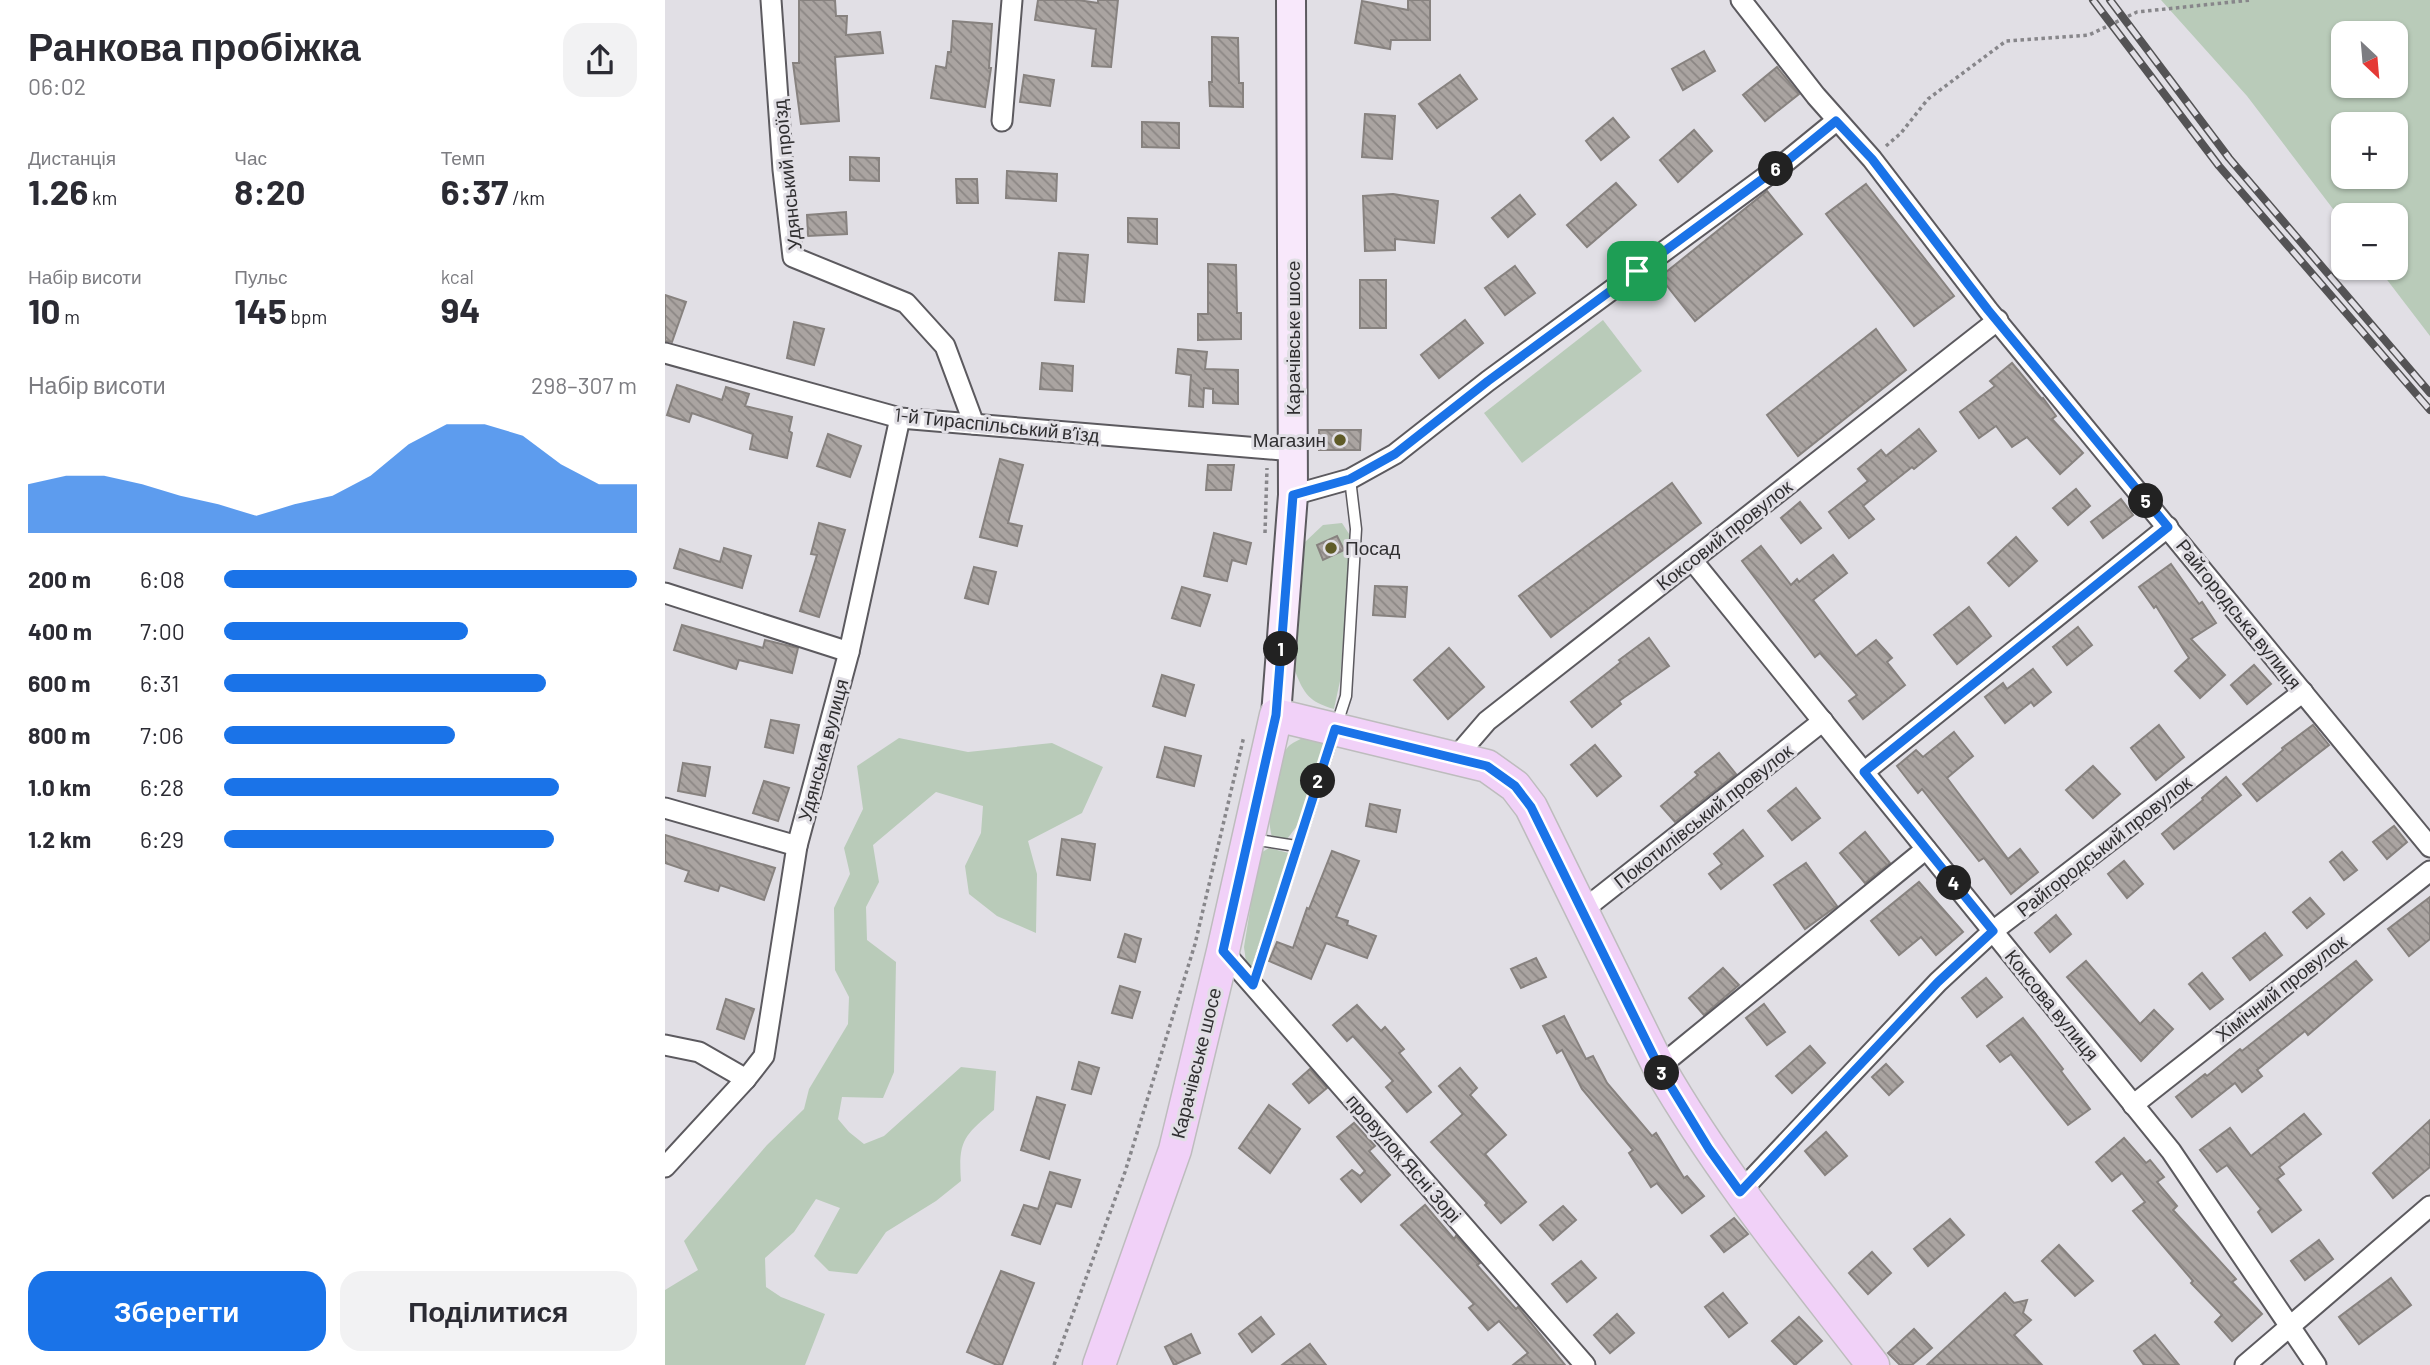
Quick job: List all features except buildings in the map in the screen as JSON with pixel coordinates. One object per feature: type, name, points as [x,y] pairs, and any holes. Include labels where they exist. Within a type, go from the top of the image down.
[{"type":"main road","name":"Карачівське шосе","points":[[1099,1365],[1175,1150],[1276,715],[1293,495],[1281,450],[1291,0]]},
{"type":"main road","points":[[1276,715],[1487,766],[1515,786],[1531,807],[1659,1067],[1709,1149],[1873,1365]]},
{"type":"street","name":"Удянський проїзд","points":[[771,0],[783,170],[793,257],[906,303],[945,346],[974,424]]},
{"type":"street","points":[[1002,121],[1012,0]]},
{"type":"street","name":"Райгородська вулиця","points":[[1741,0],[1836,121],[1872,159],[1988,310],[2430,847]]},
{"type":"street","points":[[1293,495],[1350,479],[1395,454],[1488,381],[1787,161],[1836,121]]},
{"type":"street","name":"Коксовий провулок","points":[[1456,757],[1487,721],[1998,320]]},
{"type":"street","name":"1-й Тираспільський в’їзд","points":[[665,353],[900,418],[1281,450]]},
{"type":"street","name":"Удянська вулиця","points":[[665,1167],[764,1056],[797,846],[849,652],[900,418]]},
{"type":"street","points":[[1864,772],[2168,527]]},
{"type":"street","name":"Коксова вулиця","points":[[1692,560],[2171,1151],[2316,1365]]},
{"type":"street","points":[[665,593],[849,652]]},
{"type":"street","name":"Райгородський провулок","points":[[1740,1192],[1938,982],[1993,931],[2303,692]]},
{"type":"street","name":"Покотилівський провулок","points":[[1583,910],[1823,721]]},
{"type":"street","points":[[665,808],[797,846]]},
{"type":"street","points":[[1659,1067],[1926,849]]},
{"type":"street","name":"Хімічний провулок","points":[[2133,1105],[2430,871]]},
{"type":"street","name":"провулок Ясні Зорі","points":[[1223,951],[1585,1365]]},
{"type":"street","points":[[665,1045],[699,1052],[746,1079]]},
{"type":"street","points":[[2245,1365],[2430,1206]]},
{"type":"lane","points":[[1253,985],[1346,696],[1356,529],[1350,479]]},
{"type":"lane","points":[[1249,838],[1296,846]]},
{"type":"path","points":[[1872,159],[1901,133],[1928,99],[2006,41],[2089,35],[2137,12],[2251,0]]},
{"type":"path","points":[[1265,539],[1281,450]]},
{"type":"path","points":[[1054,1365],[1125,1172],[1195,944],[1246,727]]},
{"type":"green space","points":[[2161,0],[2430,0],[2430,336],[2387,280],[2408,280],[2408,203],[2331,203],[2331,206],[2247,96]]},
{"type":"green space","points":[[1603,320],[1642,371],[1522,463],[1484,413]]},
{"type":"green space","points":[[1342,523],[1351,537],[1340,681],[1334,709],[1313,700],[1301,686],[1295,671],[1305,542],[1323,525]]},
{"type":"green space","points":[[1305,737],[1326,738],[1297,826],[1287,839],[1272,837],[1269,816],[1275,775],[1284,752],[1290,745]]},
{"type":"green space","points":[[899,738],[968,752],[1052,743],[1103,767],[1082,813],[1028,841],[1037,874],[1036,933],[997,916],[969,894],[965,866],[981,833],[983,806],[936,792],[873,845],[879,882],[866,907],[867,940],[896,962],[894,1072],[883,1098],[842,1097],[838,1119],[864,1144],[884,1136],[961,1067],[996,1071],[994,1110],[965,1140],[961,1156],[961,1181],[936,1201],[886,1232],[857,1274],[829,1271],[814,1256],[840,1208],[816,1199],[794,1232],[765,1258],[766,1287],[781,1297],[825,1314],[805,1365],[665,1365],[665,1290],[698,1270],[684,1241],[767,1145],[804,1109],[809,1089],[848,1024],[849,997],[835,970],[834,908],[850,874],[844,848],[863,809],[857,766]]},
{"type":"green space","points":[[1269,848],[1289,853],[1254,970],[1246,962],[1244,947],[1259,854]]},
{"type":"railway","points":[[2093,0],[2219,166],[2430,410]]},
{"type":"railway","points":[[2110,0],[2229,158],[2430,393]]},
{"type":"place","name":"Магазин","points":[[1340,440]]},
{"type":"place","name":"Посад","points":[[1331,548]]},
{"type":"route","points":[[1836,121],[1872,159],[1988,310],[2168,527],[1864,772],[1993,931],[1938,982],[1740,1192],[1709,1149],[1659,1067],[1531,807],[1515,786],[1487,766],[1335,729],[1253,985],[1223,951],[1276,715],[1293,495],[1350,479],[1395,454],[1488,381],[1637,271],[1787,161],[1836,121]]}]
